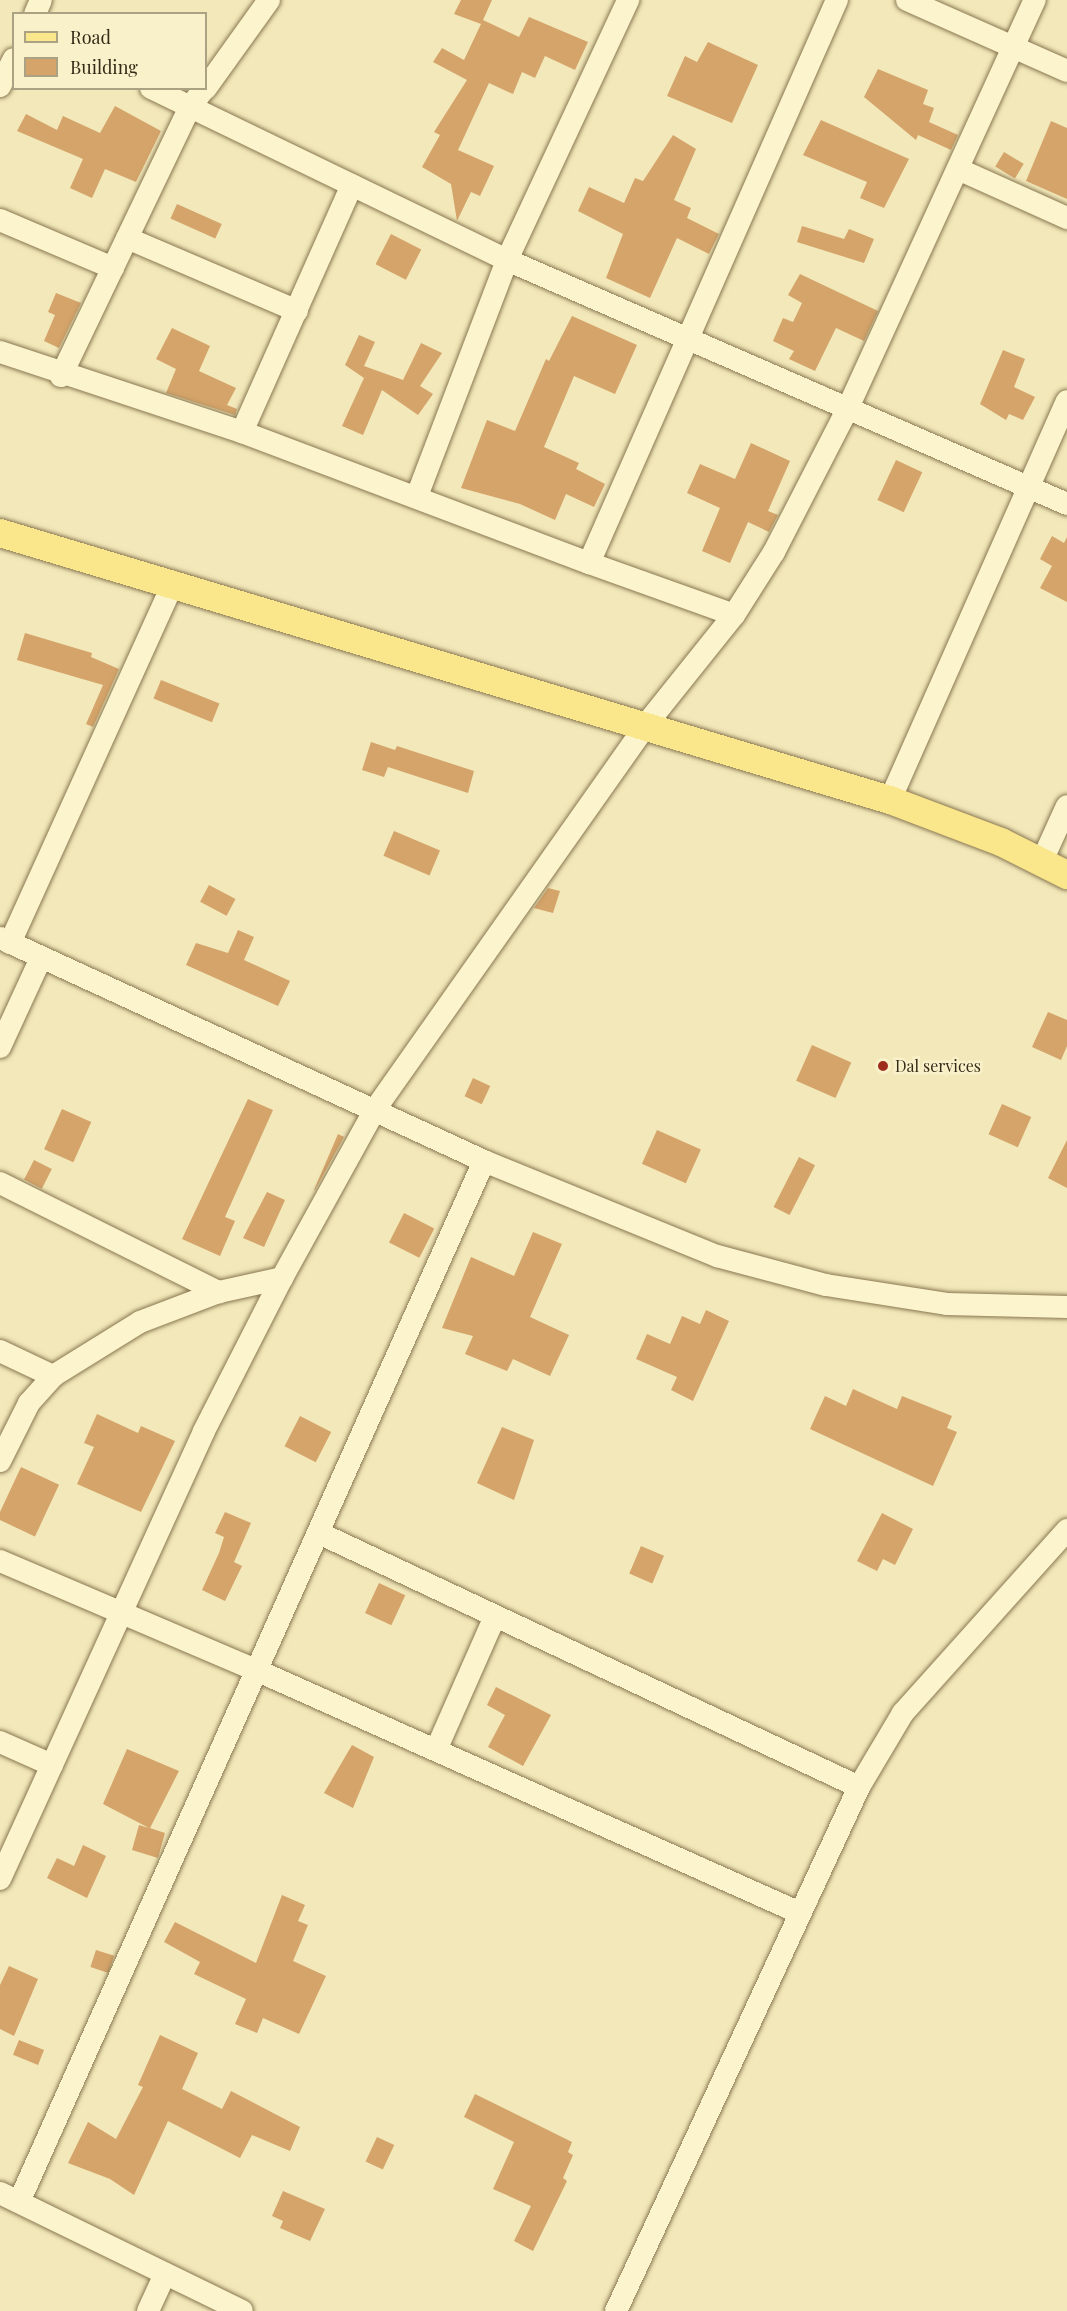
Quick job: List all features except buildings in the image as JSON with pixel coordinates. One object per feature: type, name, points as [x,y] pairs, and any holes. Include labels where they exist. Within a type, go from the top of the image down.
[{"type":"main road","points":[[0,533],[171,588],[890,800],[1042,861],[1067,875]]},
{"type":"street","points":[[207,85],[269,0]]},
{"type":"street","points":[[417,495],[507,260],[628,0]]},
{"type":"street","points":[[588,563],[685,339],[837,0]]},
{"type":"street","points":[[907,0],[1067,71]]},
{"type":"street","points":[[0,1880],[204,1431],[282,1278],[376,1108],[645,726],[734,615],[774,552],[847,410],[1035,0]]},
{"type":"street","points":[[0,86],[12,63]]},
{"type":"street","points":[[155,90],[507,260],[1067,504]]},
{"type":"street","points":[[61,376],[190,107],[203,90]]},
{"type":"street","points":[[958,169],[1067,218]]},
{"type":"street","points":[[243,432],[352,185]]},
{"type":"street","points":[[0,220],[113,268]]},
{"type":"street","points":[[127,238],[297,311]]},
{"type":"street","points":[[0,352],[61,376],[243,432],[417,495],[588,563],[734,615]]},
{"type":"street","points":[[890,800],[1067,401]]},
{"type":"street","points":[[171,588],[5,941],[376,1108],[484,1161],[717,1256],[826,1285],[947,1304],[1067,1307]]},
{"type":"street","points":[[1042,861],[1067,806]]},
{"type":"street","points":[[0,1047],[41,958]]},
{"type":"street","points":[[242,2311],[10,2198],[319,1533],[484,1161]]},
{"type":"street","points":[[0,1184],[219,1292]]},
{"type":"street","points":[[0,1461],[29,1403],[53,1376],[140,1322],[219,1292],[282,1278]]},
{"type":"street","points":[[0,1351],[53,1376]]},
{"type":"street","points":[[616,2311],[859,1787],[903,1713],[1067,1530]]},
{"type":"street","points":[[319,1533],[859,1787]]},
{"type":"street","points":[[0,1561],[122,1611],[800,1913]]},
{"type":"street","points":[[436,1750],[495,1616]]},
{"type":"street","points":[[0,1743],[52,1765]]},
{"type":"street","points":[[148,2311],[165,2274]]},
{"type":"place","name":"Dal services","points":[[883,1066]]}]
